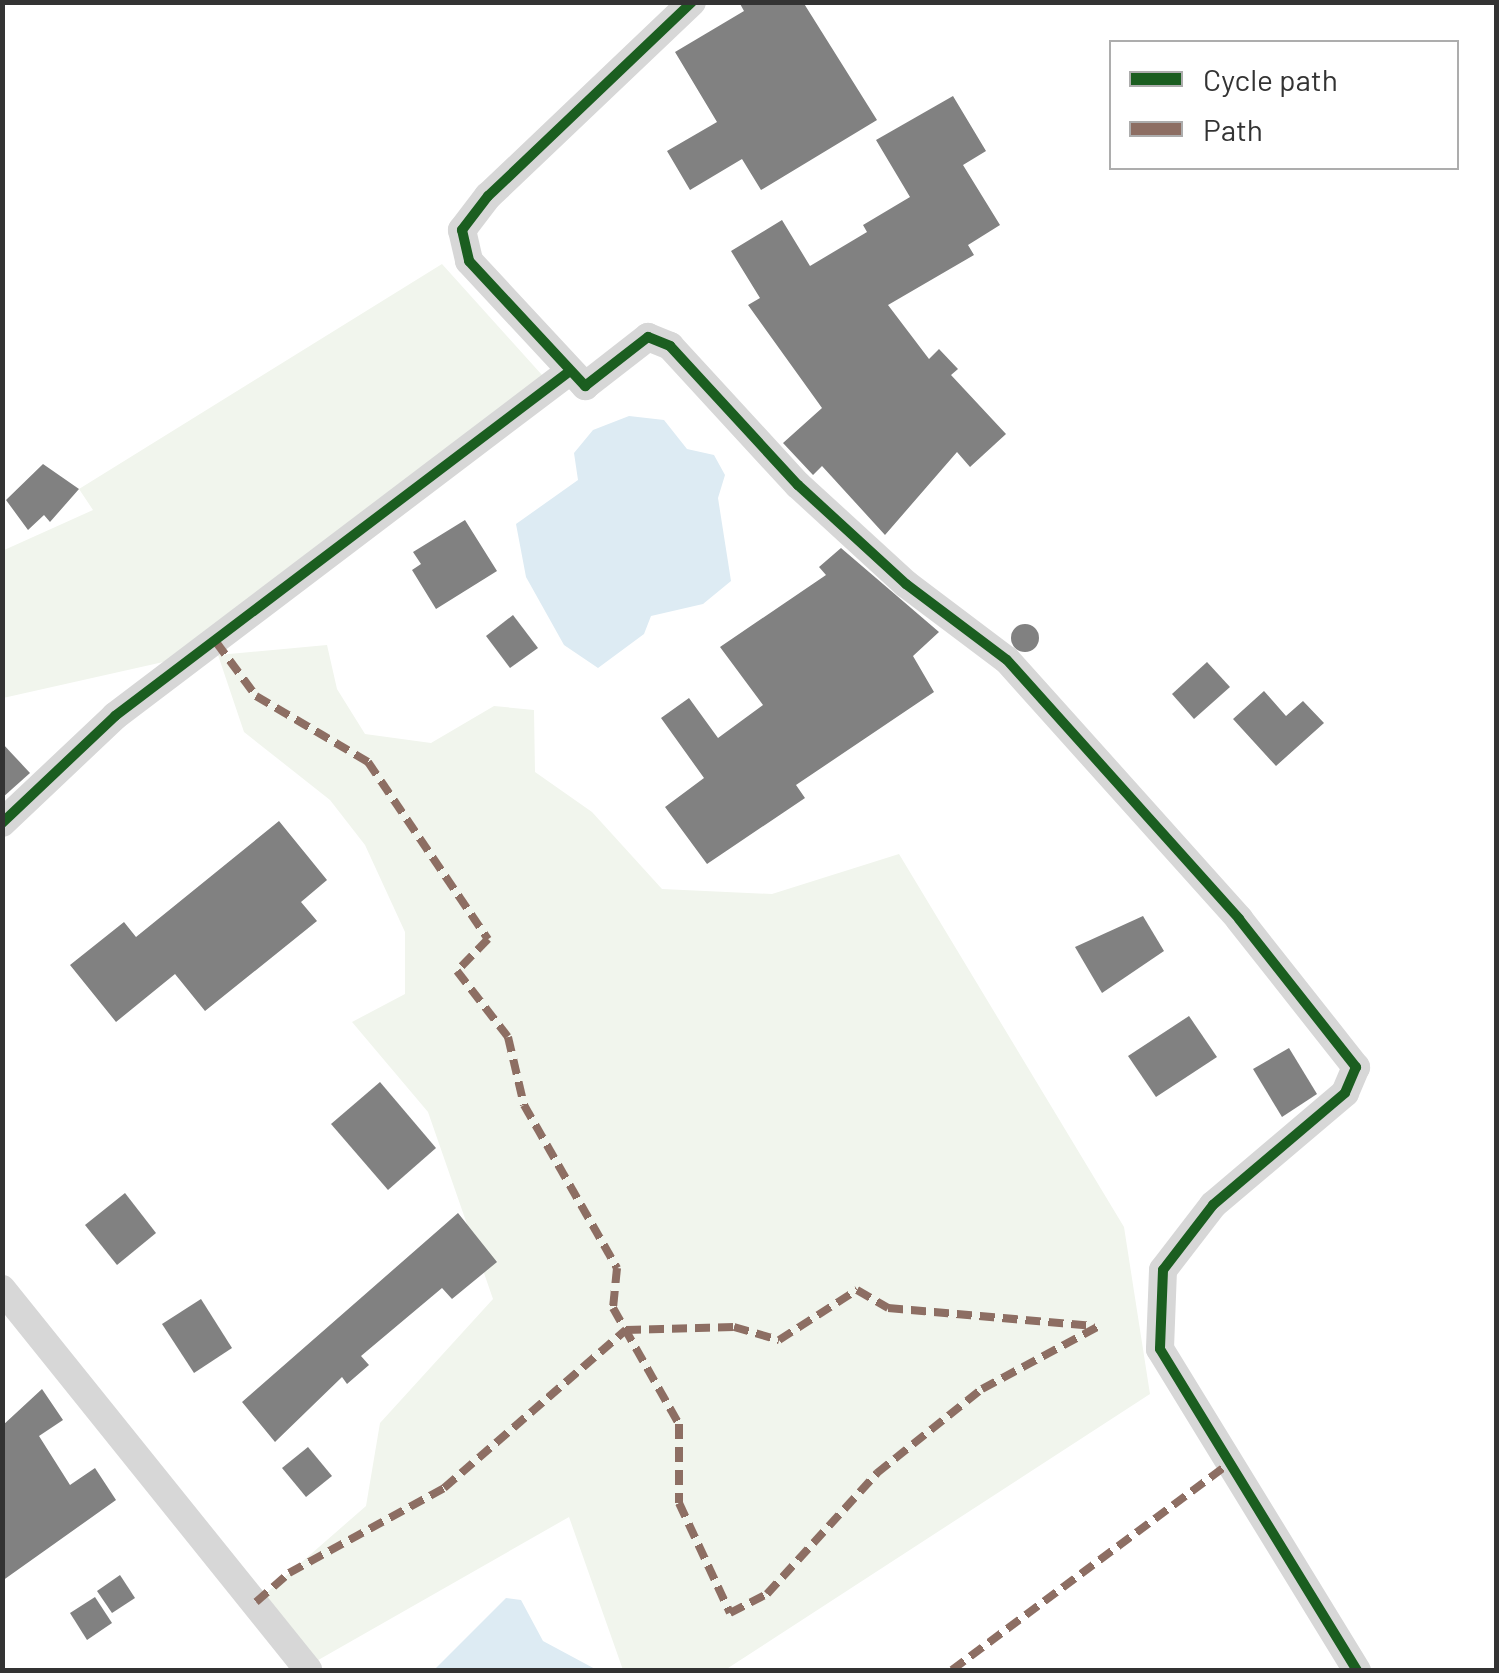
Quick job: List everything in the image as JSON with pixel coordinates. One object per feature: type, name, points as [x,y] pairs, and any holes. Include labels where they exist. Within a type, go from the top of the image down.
[{"type":"street","points":[[692,2],[462,230],[469,261],[585,386],[648,338],[670,346],[852,535],[1007,660],[1239,919],[1356,1067],[1345,1092],[1213,1205],[1163,1270],[1160,1348],[1357,1670]]},
{"type":"street","points":[[2,824],[115,716],[570,371]]},
{"type":"street","points":[[2,1289],[308,1670]]},
{"type":"shaded area","points":[[442,264],[551,385],[199,654],[3,698],[2,551],[93,510],[79,489]]},
{"type":"shaded area","points":[[629,416],[664,420],[687,449],[714,455],[725,475],[718,498],[731,581],[703,604],[651,616],[644,634],[598,668],[564,645],[526,577],[516,524],[578,480],[574,453],[593,430]]},
{"type":"shaded area","points":[[327,645],[337,689],[365,734],[431,743],[494,706],[534,710],[535,772],[592,812],[662,889],[772,894],[899,854],[1124,1227],[1150,1394],[725,1670],[623,1670],[569,1517],[306,1667],[256,1602],[366,1506],[380,1423],[493,1299],[428,1112],[352,1022],[405,994],[405,932],[365,845],[330,800],[244,732],[218,655]]},
{"type":"shaded area","points":[[506,1598],[521,1600],[543,1641],[597,1670],[434,1670]]},
{"type":"building","points":[[739,2],[803,2],[877,120],[761,190],[742,159],[690,190],[667,151],[717,122],[675,52],[744,11]]},
{"type":"building","points":[[953,96],[986,151],[963,165],[1000,225],[968,245],[974,255],[888,305],[929,359],[939,349],[958,369],[951,375],[1006,434],[970,467],[957,452],[885,535],[822,466],[813,475],[783,443],[822,408],[748,305],[760,298],[731,251],[782,220],[810,266],[867,232],[863,225],[910,197],[876,140]]},
{"type":"building","points":[[43,464],[79,489],[50,522],[44,515],[28,530],[6,500]]},
{"type":"building","points":[[465,520],[497,571],[436,609],[412,570],[421,564],[413,552]]},
{"type":"building","points":[[841,548],[939,632],[913,656],[934,692],[796,785],[805,798],[707,864],[665,807],[704,778],[661,718],[689,698],[718,738],[763,705],[720,647],[826,575],[819,567]]},
{"type":"building","points":[[513,615],[538,648],[510,668],[486,636]]},
{"type":"building","points":[[1025,624],[1035,628],[1039,638],[1035,648],[1025,652],[1015,648],[1011,638],[1015,628]]},
{"type":"building","points":[[1207,662],[1230,687],[1194,719],[1172,694]]},
{"type":"building","points":[[1264,691],[1286,716],[1303,701],[1324,723],[1276,766],[1233,719]]},
{"type":"building","points":[[2,743],[30,773],[2,798]]},
{"type":"building","points":[[279,821],[327,880],[301,902],[317,921],[205,1011],[175,974],[116,1022],[70,965],[124,922],[136,937]]},
{"type":"building","points":[[1143,916],[1164,951],[1102,993],[1075,947]]},
{"type":"building","points":[[1189,1016],[1217,1057],[1156,1097],[1128,1056]]},
{"type":"building","points":[[1289,1048],[1317,1094],[1282,1117],[1253,1069]]},
{"type":"building","points":[[380,1082],[436,1148],[388,1190],[331,1124]]},
{"type":"building","points":[[125,1193],[156,1233],[117,1265],[85,1225]]},
{"type":"building","points":[[458,1213],[497,1262],[452,1299],[442,1288],[361,1356],[369,1365],[347,1384],[342,1377],[275,1442],[242,1402]]},
{"type":"building","points":[[201,1299],[232,1348],[194,1373],[162,1324]]},
{"type":"building","points":[[42,1389],[63,1420],[39,1436],[70,1485],[95,1468],[116,1500],[2,1581],[2,1426]]},
{"type":"building","points":[[308,1447],[332,1476],[306,1497],[282,1468]]},
{"type":"building","points":[[120,1575],[135,1598],[112,1613],[97,1591]]},
{"type":"building","points":[[95,1597],[112,1623],[87,1640],[70,1613]]},
{"type":"marked path","points":[[216,642],[256,696],[368,762],[488,939],[457,971],[508,1037],[524,1105],[617,1268],[613,1308],[679,1424],[679,1503],[730,1613],[767,1594],[877,1473],[982,1389],[1099,1326]]},
{"type":"marked path","points":[[256,1602],[289,1573],[444,1488],[626,1330],[734,1327],[779,1340],[857,1290],[888,1308],[1094,1326]]},
{"type":"marked path","points":[[952,1670],[1230,1463]]},
{"type":"cycle path","points":[[692,2],[488,196],[462,230],[469,261],[585,386],[648,337],[670,346],[798,485],[906,584],[1007,660],[1239,919],[1356,1067],[1345,1093],[1213,1205],[1163,1270],[1160,1349],[1357,1670]]},
{"type":"cycle path","points":[[2,823],[115,716],[570,371]]}]
